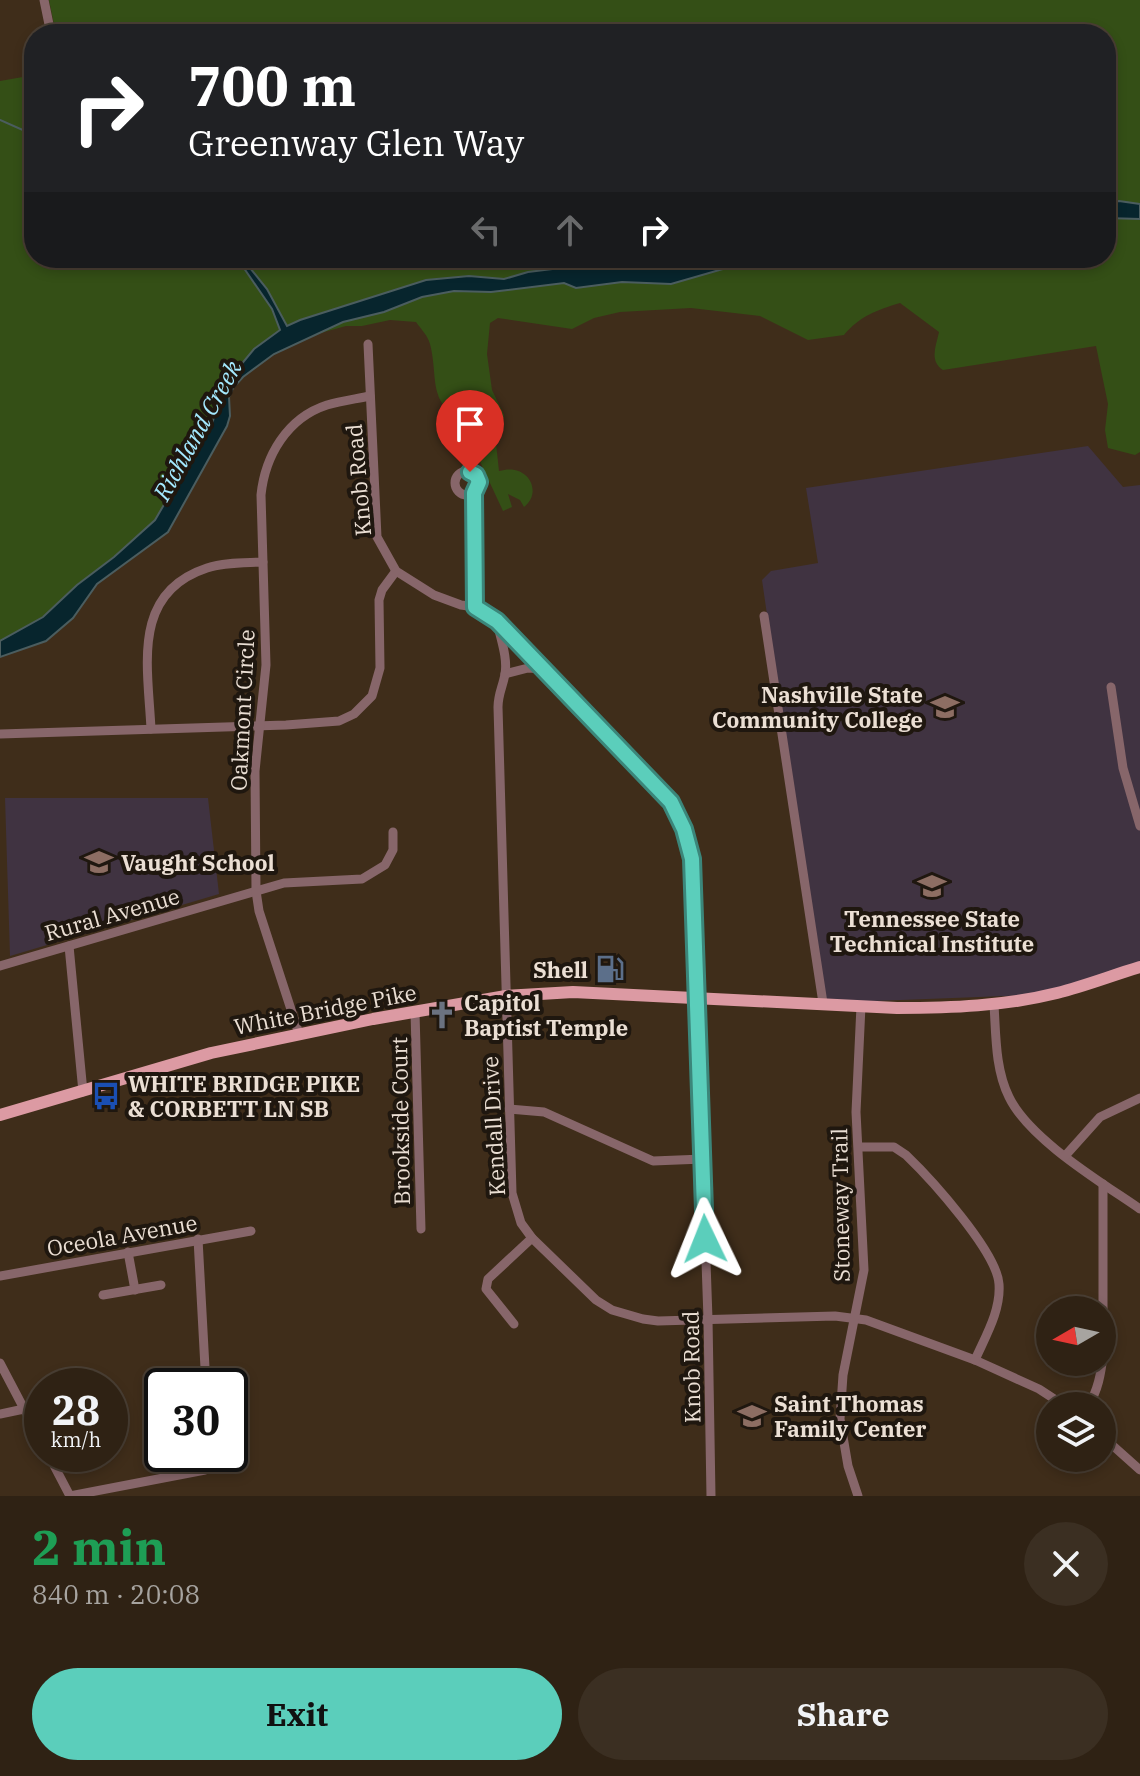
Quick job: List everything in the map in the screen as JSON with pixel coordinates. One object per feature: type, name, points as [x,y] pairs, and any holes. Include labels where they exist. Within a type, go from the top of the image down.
[{"type":"main road","name":"White Bridge Pike","points":[[0,1115],[211,1053],[506,996],[573,992],[950,1008],[994,1005],[1055,994],[1140,967]]},
{"type":"street","points":[[44,0],[49,24]]},
{"type":"street","name":"Knob Road","points":[[368,344],[377,537],[396,571],[434,595],[475,607],[497,621],[671,802],[684,829],[692,859],[698,997],[711,1496]]},
{"type":"street","name":"Oakmont Circle","points":[[299,1034],[259,911],[256,891],[255,771],[266,665],[262,486],[273,451],[301,419],[327,405],[370,396]]},
{"type":"street","points":[[474,493],[475,607]]},
{"type":"street","points":[[151,729],[147,650],[149,623],[156,608],[183,579],[207,568],[263,562]]},
{"type":"street","points":[[0,734],[339,721],[354,714],[372,696],[380,668],[379,600],[382,590],[396,571]]},
{"type":"street","points":[[764,616],[823,1003]]},
{"type":"street","name":"Kendall Drive","points":[[497,621],[505,674],[498,691],[498,707],[512,1193],[521,1223],[532,1238],[596,1300],[612,1310],[658,1321],[835,1316],[855,1319],[881,1324],[975,1360],[1044,1392]]},
{"type":"street","points":[[505,674],[528,668],[544,669]]},
{"type":"street","points":[[1111,687],[1123,768],[1140,826]]},
{"type":"street","name":"Rural Avenue","points":[[0,966],[256,891],[299,881],[362,879],[385,865],[393,850],[393,832]]},
{"type":"street","points":[[69,946],[83,1092]]},
{"type":"street","points":[[994,1005],[999,1061],[1008,1095],[1020,1115],[1065,1156],[1140,1209]]},
{"type":"street","name":"Stoneway Trail","points":[[858,1496],[848,1466],[840,1419],[843,1375],[864,1270],[856,1112],[861,1006]]},
{"type":"street","name":"Brookside Court","points":[[415,1012],[421,1229]]},
{"type":"street","points":[[1065,1156],[1100,1117],[1140,1098]]},
{"type":"street","points":[[509,1109],[544,1112],[653,1161],[703,1159]]},
{"type":"street","points":[[859,1147],[894,1147],[906,1155],[992,1258],[999,1283],[999,1298],[975,1360]]},
{"type":"street","points":[[1094,1392],[1101,1376],[1103,1356],[1103,1184]]},
{"type":"street","name":"Oceola Avenue","points":[[0,1276],[251,1231]]},
{"type":"street","points":[[514,1324],[486,1289],[488,1279],[532,1238]]},
{"type":"street","points":[[198,1239],[205,1368]]},
{"type":"street","points":[[128,1252],[135,1290]]},
{"type":"street","points":[[103,1295],[161,1285]]},
{"type":"street","points":[[0,1363],[24,1409],[0,1414]]},
{"type":"street","points":[[1116,1449],[1140,1470]]},
{"type":"street","points":[[57,1472],[70,1496],[195,1472]]},
{"type":"shaded area","name":"Nashville State Community College","points":[[1088,446],[1123,487],[1140,485],[1140,962],[1055,994],[823,1003],[762,580],[771,571],[818,563],[806,488]]},
{"type":"shaded area","points":[[5,798],[208,798],[219,894],[10,956]]},
{"type":"green space","points":[[49,0],[1140,0],[1140,452],[1135,455],[1108,448],[1105,430],[1108,404],[1096,346],[943,370],[935,358],[939,332],[900,303],[869,314],[844,335],[808,340],[760,316],[691,308],[620,312],[594,318],[572,329],[498,318],[490,323],[487,354],[492,390],[504,415],[502,426],[495,434],[499,471],[518,471],[530,480],[532,487],[530,501],[524,507],[520,500],[508,494],[512,507],[503,511],[476,453],[467,422],[454,415],[440,399],[430,344],[416,322],[390,320],[317,334],[287,330],[254,349],[155,520],[43,617],[0,641],[0,81],[24,77],[24,268],[1116,268],[1116,24],[54,24]]},
{"type":"water","points":[[1116,201],[1140,204],[1140,219],[1116,218]]},
{"type":"water","points":[[244,268],[250,268],[267,289],[287,326],[426,280],[469,276],[504,279],[561,268],[726,268],[671,284],[622,282],[576,288],[564,283],[491,292],[454,291],[422,297],[384,312],[343,322],[274,354],[233,388],[229,397],[227,426],[168,532],[97,584],[73,618],[46,641],[0,657],[0,641],[43,617],[155,520],[213,421],[220,390],[254,349],[280,330],[272,309]]},
{"type":"waterway","points":[[0,120],[24,131]]},
{"type":"place","name":"Nashville State Community College","points":[[945,707]]},
{"type":"place","name":"Vaught School","points":[[99,862]]},
{"type":"place","name":"Tennessee State Technical Institute","points":[[932,886]]},
{"type":"place","name":"Shell","points":[[610,969]]},
{"type":"place","name":"Capitol Baptist Temple","points":[[442,1015]]},
{"type":"place","name":"WHITE BRIDGE PIKE & CORBETT LN SB","points":[[106,1096]]},
{"type":"place","name":"Saint Thomas Family Center","points":[[752,1416]]},
{"type":"route","points":[[470,472],[476,475],[479,482],[474,493],[475,607],[497,621],[645,773],[671,802],[684,829],[692,859],[705,1239]]},
{"type":"water label","name":"Richland Creek","points":[[197,430]]}]
